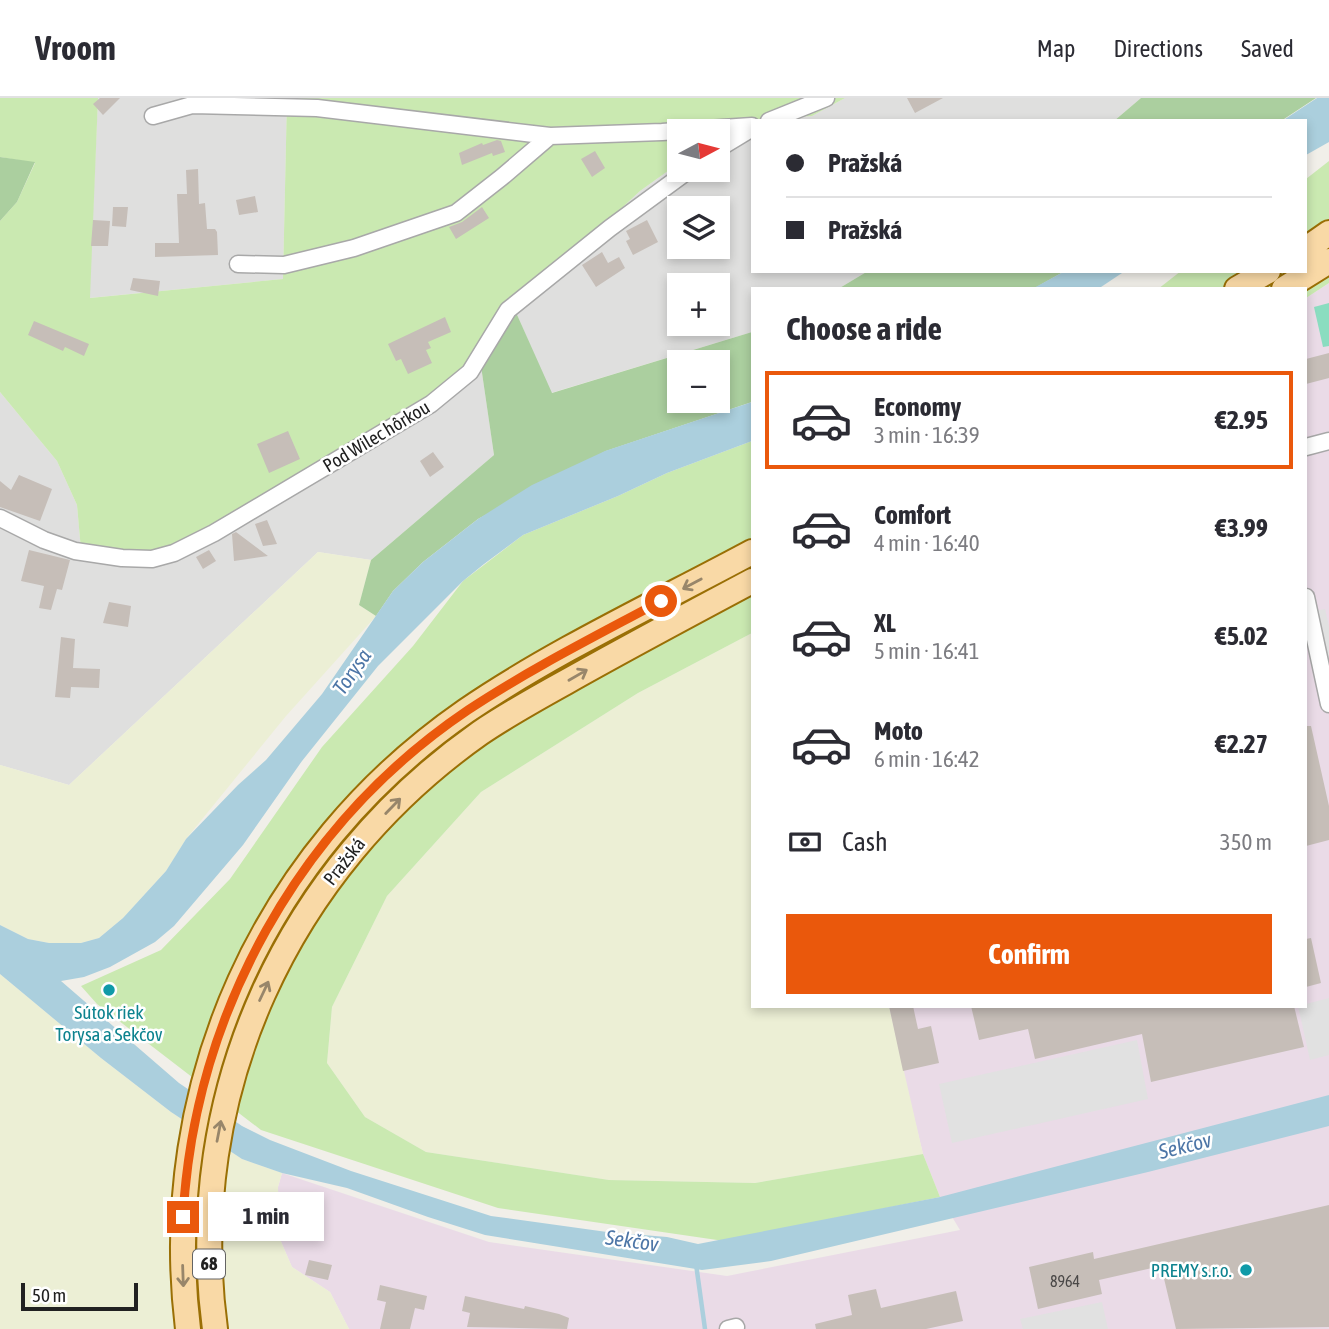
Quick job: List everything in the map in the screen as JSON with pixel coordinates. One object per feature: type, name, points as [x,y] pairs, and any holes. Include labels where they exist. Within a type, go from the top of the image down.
[{"type":"main road","points":[[1307,248],[1329,233]]},
{"type":"main road","points":[[1287,287],[1329,261]]},
{"type":"main road","points":[[1240,287],[1265,273]]},
{"type":"main road","name":"Pražská","points":[[188,1329],[183,1249],[185,1184],[193,1128],[215,1041],[257,946],[289,891],[318,850],[384,777],[466,712],[513,682],[751,553]]},
{"type":"main road","name":"Pražská","points":[[215,1329],[208,1250],[210,1199],[215,1152],[224,1107],[255,1010],[279,959],[307,910],[337,868],[401,797],[439,764],[512,712],[751,582]]},
{"type":"street","points":[[172,98],[153,116],[191,101],[317,108],[550,136],[751,127]]},
{"type":"street","points":[[774,119],[825,98]]},
{"type":"street","points":[[730,141],[751,128]]},
{"type":"street","points":[[239,264],[285,265],[354,248],[456,213],[550,136]]},
{"type":"street","name":"Pod Wilec hôrkou","points":[[0,518],[44,540],[75,551],[122,558],[152,559],[174,553],[214,533],[431,404],[470,372],[508,310],[610,228],[673,182]]},
{"type":"street","points":[[1307,447],[1329,441]]},
{"type":"street","points":[[1307,602],[1329,704]]},
{"type":"shaded area","points":[[98,98],[287,98],[283,279],[89,298]]},
{"type":"shaded area","points":[[845,98],[1141,98],[1116,119],[779,119],[812,116]]},
{"type":"shaded area","points":[[751,122],[751,273],[865,273],[841,287],[751,287],[751,332],[693,350],[667,350],[667,358],[551,393],[514,308],[640,191],[667,172],[667,182],[730,182],[730,132]]},
{"type":"shaded area","points":[[1329,283],[1329,1329],[349,1329],[330,1292],[292,1267],[279,1237],[278,1187],[282,1173],[489,1242],[727,1276],[960,1230],[940,1197],[923,1154],[887,1008],[1307,1008],[1307,297]]},
{"type":"shaded area","points":[[481,366],[494,455],[371,560],[318,552],[69,785],[0,765],[0,392],[57,461],[77,505],[81,550]]},
{"type":"shaded area","points":[[1325,609],[1329,626],[1329,687],[1309,612]]},
{"type":"shaded area","points":[[1329,998],[1329,1055],[1310,1060],[1298,1008],[1307,1008],[1307,1004]]},
{"type":"shaded area","points":[[1137,1040],[1148,1099],[952,1143],[939,1084]]},
{"type":"shaded area","points":[[1102,1302],[1108,1329],[1023,1329],[1020,1319]]},
{"type":"green space","points":[[0,98],[98,98],[90,298],[283,279],[287,98],[845,98],[812,116],[751,119],[751,122],[730,132],[730,119],[667,119],[667,172],[640,191],[582,245],[526,287],[481,366],[210,528],[153,554],[81,550],[77,505],[57,461],[0,392],[0,221],[17,202],[35,163],[0,157]]},
{"type":"green space","points":[[1141,98],[1316,98],[1284,119],[1116,119]]},
{"type":"green space","points":[[0,157],[35,162],[17,202],[0,221]]},
{"type":"green space","points":[[1329,161],[1329,283],[1307,297],[1307,287],[1161,287],[1178,273],[1307,273],[1307,178]]},
{"type":"green space","points":[[865,273],[1061,273],[1037,287],[841,287]]},
{"type":"green space","points":[[1329,303],[1329,346],[1323,347],[1314,307]]},
{"type":"green space","points":[[514,308],[552,393],[667,358],[667,413],[719,413],[606,451],[478,519],[423,562],[393,591],[376,616],[359,605],[371,560],[494,455],[481,366]]},
{"type":"green space","points":[[751,332],[751,402],[730,409],[730,350],[693,350]]},
{"type":"green space","points":[[751,441],[751,634],[638,693],[481,792],[387,896],[332,1007],[327,1063],[365,1117],[426,1152],[609,1180],[755,1183],[923,1154],[940,1197],[724,1241],[498,1208],[261,1130],[97,1004],[81,986],[161,950],[230,879],[322,747],[413,646],[463,581],[523,535],[667,473]]},
{"type":"green space","points":[[318,552],[371,560],[359,605],[376,616],[286,716],[186,839],[166,871],[123,918],[99,938],[81,943],[49,943],[28,939],[0,925],[0,765],[69,785]]},
{"type":"green space","points":[[751,634],[751,1008],[889,1008],[923,1154],[755,1183],[609,1180],[426,1152],[365,1117],[327,1063],[332,1007],[387,896],[481,792],[638,693]]},
{"type":"green space","points":[[0,974],[171,1112],[242,1159],[282,1173],[278,1187],[279,1237],[292,1267],[330,1292],[349,1329],[0,1329]]},
{"type":"water","points":[[1317,98],[1329,98],[1329,142],[1307,154],[1307,119],[1285,119]]},
{"type":"water","points":[[1061,273],[1122,273],[1101,287],[1036,287]]},
{"type":"water","points":[[751,402],[751,441],[667,473],[523,535],[463,581],[378,666],[302,761],[243,845],[174,926],[155,942],[110,967],[84,977],[61,981],[179,1083],[242,1126],[270,1140],[351,1171],[491,1216],[607,1232],[667,1237],[698,1244],[940,1197],[1329,1095],[1329,1126],[1148,1172],[771,1261],[702,1270],[485,1235],[347,1188],[282,1173],[242,1159],[171,1112],[0,974],[0,925],[28,939],[49,943],[81,943],[99,938],[123,918],[166,871],[186,839],[266,760],[322,694],[393,591],[423,562],[478,519],[532,485],[605,451],[719,413],[730,413],[730,409]]},
{"type":"building","points":[[100,98],[120,98],[103,115],[93,104]]},
{"type":"building","points":[[907,98],[943,98],[915,113]]},
{"type":"building","points":[[501,141],[505,152],[493,156],[492,153],[462,165],[459,153]]},
{"type":"building","points":[[595,151],[605,168],[592,177],[581,159]]},
{"type":"building","points":[[198,169],[199,204],[205,203],[207,229],[215,229],[217,232],[218,255],[155,257],[155,243],[179,243],[177,194],[187,194],[186,170]]},
{"type":"building","points":[[255,196],[258,212],[239,215],[236,200]]},
{"type":"building","points":[[113,207],[128,207],[126,227],[112,226]]},
{"type":"building","points":[[482,207],[489,218],[456,239],[449,227],[462,222]]},
{"type":"building","points":[[93,220],[110,221],[108,246],[91,246]]},
{"type":"building","points":[[647,220],[658,242],[633,255],[626,241],[630,239],[626,231]]},
{"type":"building","points":[[602,252],[608,263],[619,257],[625,268],[596,287],[582,265]]},
{"type":"building","points":[[133,278],[160,281],[158,296],[130,290]]},
{"type":"building","points":[[445,317],[451,332],[428,342],[431,348],[426,350],[432,363],[408,374],[401,359],[396,361],[388,344]]},
{"type":"building","points":[[34,321],[89,344],[84,356],[65,347],[63,351],[28,335]]},
{"type":"building","points":[[1329,353],[1329,378],[1307,384],[1307,359]]},
{"type":"building","points":[[288,431],[300,459],[269,473],[257,444]]},
{"type":"building","points":[[433,452],[444,467],[430,477],[420,461]]},
{"type":"building","points":[[19,475],[52,489],[40,521],[0,507],[0,481],[11,490]]},
{"type":"building","points":[[267,520],[277,544],[263,546],[255,524]]},
{"type":"building","points":[[236,532],[268,556],[234,561],[232,534]]},
{"type":"building","points":[[29,550],[70,560],[62,590],[57,589],[51,610],[39,608],[44,586],[21,581]]},
{"type":"building","points":[[209,550],[216,561],[203,569],[196,557]]},
{"type":"building","points":[[109,602],[131,606],[128,627],[103,623]]},
{"type":"building","points":[[61,637],[75,639],[73,668],[100,669],[99,688],[71,687],[70,698],[55,697]]},
{"type":"building","points":[[1307,726],[1311,726],[1329,806],[1329,840],[1307,846]]},
{"type":"building","points":[[1311,938],[1321,983],[1307,987],[1307,939]]},
{"type":"building","points":[[889,1008],[913,1008],[918,1029],[931,1026],[939,1063],[903,1071]]},
{"type":"building","points":[[971,1008],[1294,1008],[1304,1047],[1151,1082],[1142,1034],[1035,1059],[1028,1029],[979,1040]]},
{"type":"building","name":"PREMY s.r.o.","points":[[1329,1205],[1329,1327],[1176,1329],[1161,1266],[1099,1280],[1102,1294],[1038,1309],[1029,1267],[1093,1252],[1094,1259]]},
{"type":"building","points":[[309,1260],[332,1265],[328,1280],[305,1275]]},
{"type":"building","points":[[380,1285],[427,1296],[424,1310],[415,1308],[410,1329],[380,1329],[386,1302],[377,1300]]},
{"type":"building","points":[[876,1289],[881,1308],[956,1291],[963,1321],[926,1329],[816,1329],[815,1324],[852,1315],[848,1295]]},
{"type":"building","points":[[465,1296],[559,1314],[569,1318],[567,1329],[467,1327],[470,1313],[462,1311]]},
{"type":"waterway","points":[[696,1264],[705,1329]]},
{"type":"place","name":"Sútok riek Torysa a Sekčov","points":[[109,990]]},
{"type":"place","name":"PREMY s.r.o.","points":[[1246,1270]]},
{"type":"route","points":[[183,1217],[191,1140],[215,1041],[257,946],[289,891],[318,850],[384,777],[466,712],[513,682],[661,601]]},
{"type":"water label","name":"Torysa","points":[[352,672]]},
{"type":"water label","name":"Sekčov","points":[[1185,1146]]},
{"type":"water label","name":"Sekčov","points":[[632,1241]]}]
